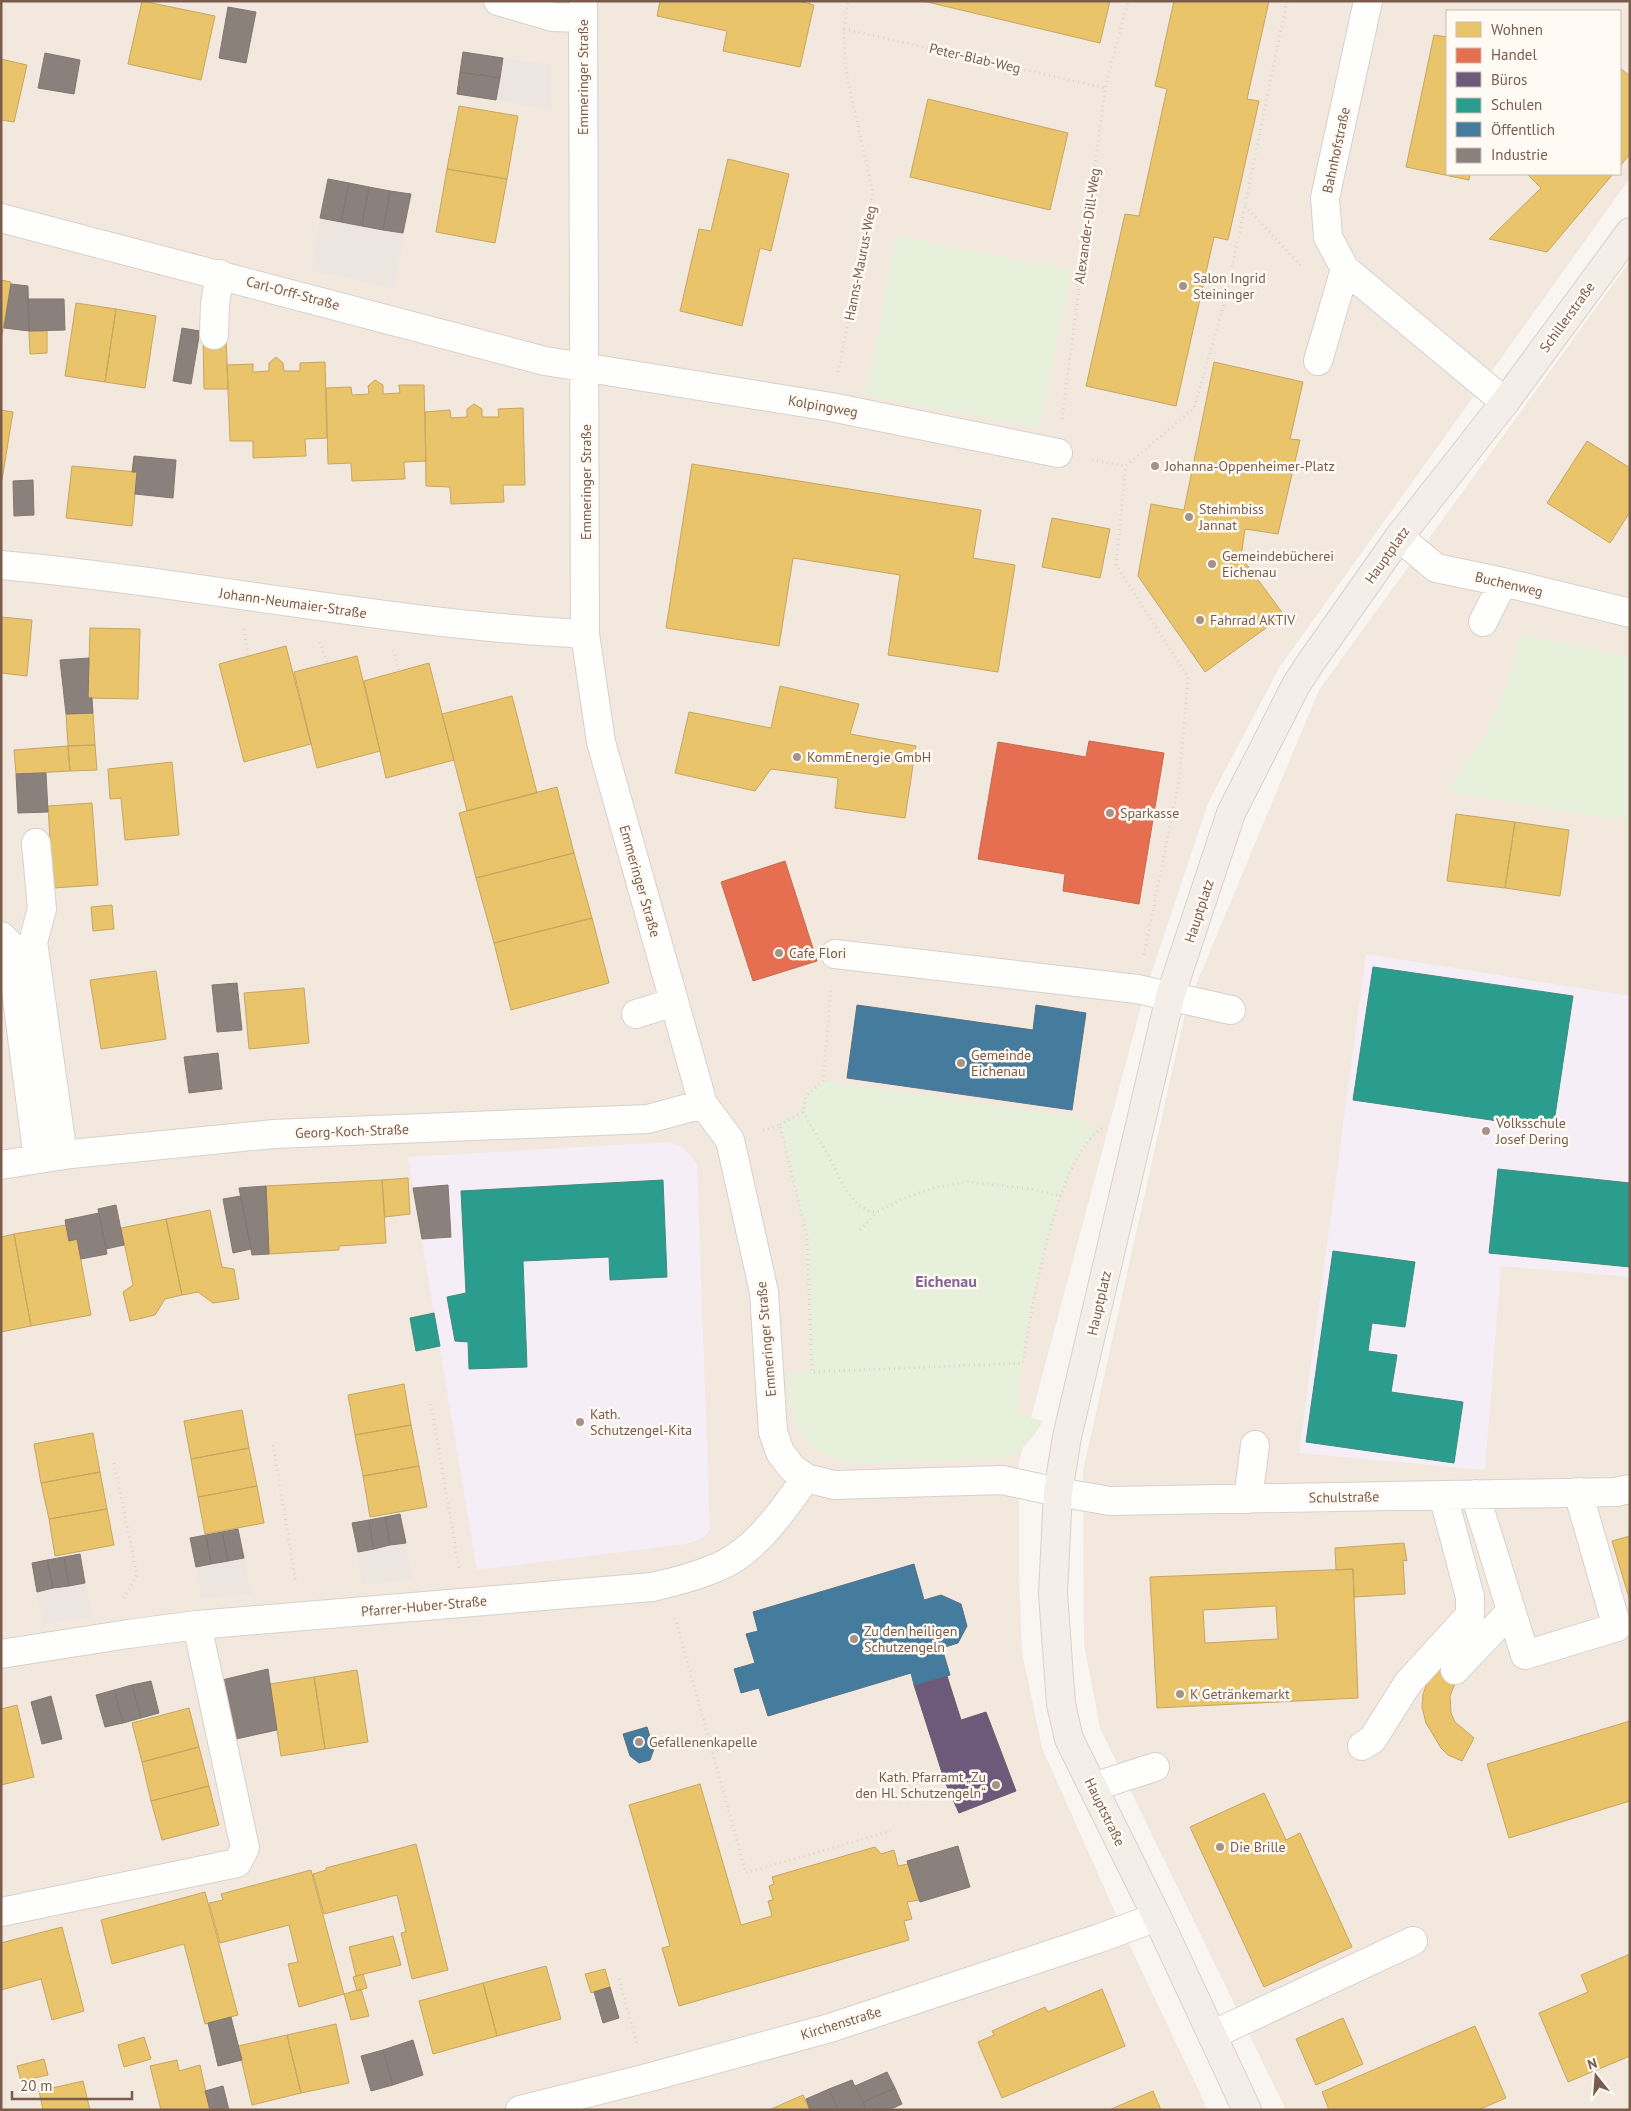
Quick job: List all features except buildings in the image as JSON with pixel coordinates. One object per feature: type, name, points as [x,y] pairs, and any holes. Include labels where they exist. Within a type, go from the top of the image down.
[{"type":"main road","name":"Schillerstraße","points":[[1505,402],[1630,232]]},
{"type":"main road","name":"Hauptplatz","points":[[1058,1492],[1071,1420],[1170,997],[1231,813],[1296,685],[1399,537],[1505,402]]},
{"type":"main road","name":"Hauptstraße","points":[[1058,1492],[1053,1594],[1061,1704],[1069,1739],[1157,1917],[1247,2110]]},
{"type":"street","points":[[498,1],[553,17],[583,10]]},
{"type":"street","name":"Bahnhofstraße","points":[[1368,1],[1325,198],[1328,236],[1345,269],[1505,402]]},
{"type":"street","name":"Emmeringer Straße","points":[[583,10],[586,366],[585,634],[601,742],[703,1104],[730,1140],[764,1292],[773,1432],[780,1452],[792,1468],[806,1478],[834,1485],[1002,1480],[1058,1492]]},
{"type":"street","name":"Carl-Orff-Straße","points":[[1,218],[220,274],[545,361],[586,366]]},
{"type":"street","points":[[1318,361],[1345,269]]},
{"type":"street","points":[[214,335],[215,304],[220,274]]},
{"type":"street","name":"Kolpingweg","points":[[586,366],[831,407],[1058,453]]},
{"type":"street","name":"Buchenweg","points":[[1399,537],[1436,568],[1503,582],[1630,613]]},
{"type":"street","name":"Johann-Neumaier-Straße","points":[[1,565],[392,616],[546,632],[585,634]]},
{"type":"street","points":[[1483,622],[1503,582]]},
{"type":"street","points":[[36,843],[42,909],[33,942],[51,1157]]},
{"type":"street","points":[[1,936],[10,945],[51,1157]]},
{"type":"street","points":[[834,954],[1137,988],[1231,1010]]},
{"type":"street","points":[[636,1014],[674,1002]]},
{"type":"street","name":"Georg-Koch-Straße","points":[[1,1165],[51,1157],[274,1134],[648,1119],[703,1104]]},
{"type":"street","points":[[1248,1499],[1254,1445]]},
{"type":"street","name":"Pfarrer-Huber-Straße","points":[[1,1654],[197,1625],[652,1587],[686,1579],[720,1566],[750,1545],[775,1521],[806,1478]]},
{"type":"street","name":"Schulstraße","points":[[1058,1492],[1110,1501],[1616,1492],[1630,1489]]},
{"type":"street","points":[[1475,1494],[1525,1655],[1617,1627],[1578,1492]]},
{"type":"street","points":[[1362,1746],[1372,1740],[1408,1683],[1470,1615],[1470,1597],[1442,1496]]},
{"type":"street","points":[[1455,1670],[1511,1610]]},
{"type":"street","points":[[1,1912],[236,1863],[245,1848],[197,1625]]},
{"type":"street","points":[[1093,1787],[1155,1767]]},
{"type":"street","name":"Kirchenstraße","points":[[520,2110],[647,2078],[830,2028],[1100,1938],[1157,1917]]},
{"type":"street","points":[[1212,2035],[1413,1941]]},
{"type":"path","name":"Hanns-Maurus-Weg","points":[[831,407],[873,194],[845,67],[844,29],[848,1]]},
{"type":"path","name":"Alexander-Dill-Weg","points":[[1058,453],[1105,88],[1128,1]]},
{"type":"path","points":[[1137,988],[1179,781],[1188,677],[1116,565],[1126,466],[1194,408],[1226,297],[1287,1]]},
{"type":"path","name":"Peter-Blab-Weg","points":[[844,29],[1105,88]]},
{"type":"path","points":[[1245,206],[1307,273],[1345,269]]},
{"type":"path","points":[[834,954],[822,1081],[806,1096],[803,1112],[845,1190],[858,1205],[869,1211],[877,1212]]},
{"type":"path","points":[[730,1140],[780,1125],[803,1112]]},
{"type":"path","points":[[780,1125],[807,1236],[812,1372],[1023,1363],[1033,1294],[1060,1196],[1073,1162],[1097,1130],[1120,1118],[1141,1124]]},
{"type":"path","points":[[860,1230],[877,1212],[902,1199],[936,1187],[968,1182],[1017,1186],[1060,1196]]},
{"type":"path","points":[[432,1404],[465,1602]]},
{"type":"path","points":[[273,1445],[302,1616]]},
{"type":"path","points":[[114,1462],[136,1576],[122,1599],[128,1634]]},
{"type":"path","points":[[665,1584],[746,1873],[891,1831]]},
{"type":"path","points":[[619,1979],[647,2078]]},
{"type":"shaded area","points":[[1,1],[1630,1],[1630,178],[1279,668],[1208,803],[1144,995],[1019,1462],[1019,1574],[1022,1652],[1042,1748],[1136,1959],[1208,2110],[1,2110]]},
{"type":"shaded area","points":[[463,52],[551,65],[551,109],[457,94]]},
{"type":"shaded area","points":[[328,179],[411,194],[394,289],[311,270]]},
{"type":"shaded area","points":[[1630,261],[1630,2110],[1286,2110],[1100,1728],[1084,1644],[1083,1471],[1186,1009],[1319,690]]},
{"type":"shaded area","name":"Volksschule Josef Dering","points":[[1366,954],[1630,996],[1630,1277],[1501,1266],[1485,1470],[1299,1453]]},
{"type":"shaded area","name":"Kath. Schutzengel-Kita","points":[[669,1142],[681,1146],[691,1155],[697,1165],[710,1530],[703,1538],[686,1544],[477,1570],[408,1157]]},
{"type":"shaded area","points":[[400,1514],[412,1580],[362,1584],[352,1523]]},
{"type":"shaded area","points":[[238,1529],[251,1594],[202,1599],[190,1538]]},
{"type":"shaded area","points":[[80,1554],[92,1617],[43,1624],[32,1563]]},
{"type":"green space","points":[[897,236],[1071,270],[1039,428],[866,395]]},
{"type":"green space","points":[[1521,634],[1630,657],[1630,822],[1446,791],[1483,738],[1508,685]]},
{"type":"green space","points":[[823,1081],[1077,1117],[1097,1131],[1073,1162],[1060,1196],[1033,1294],[1018,1390],[1018,1405],[1022,1415],[1043,1421],[1027,1444],[1016,1452],[1003,1458],[856,1464],[821,1452],[801,1434],[791,1407],[788,1371],[812,1371],[807,1236],[780,1125],[803,1112],[806,1096]]},
{"type":"place","name":"Salon Ingrid Steininger","points":[[1183,286]]},
{"type":"place","name":"Johanna-Oppenheimer-Platz","points":[[1155,466]]},
{"type":"place","name":"Stehimbiss Jannat","points":[[1189,517]]},
{"type":"place","name":"Gemeindebücherei Eichenau","points":[[1212,564]]},
{"type":"place","name":"Fahrrad AKTIV","points":[[1200,620]]},
{"type":"place","name":"KommEnergie GmbH","points":[[797,757]]},
{"type":"place","name":"Sparkasse","points":[[1110,813]]},
{"type":"place","name":"Cafe Flori","points":[[779,953]]},
{"type":"place","name":"Gemeinde Eichenau","points":[[961,1063]]},
{"type":"place","name":"Volksschule Josef Dering","points":[[1486,1131]]},
{"type":"place","name":"Kath. Schutzengel-Kita","points":[[580,1422]]},
{"type":"place","name":"Zu den heiligen Schutzengeln","points":[[854,1639]]},
{"type":"place","name":"K Getränkemarkt","points":[[1180,1694]]},
{"type":"place","name":"Gefallenenkapelle","points":[[639,1742]]},
{"type":"place","name":"Kath. Pfarramt „Zu den Hl. Schutzengeln“","points":[[996,1785]]},
{"type":"place","name":"Die Brille","points":[[1220,1847]]},
{"type":"district","name":"Eichenau","points":[[946,1281]]}]
